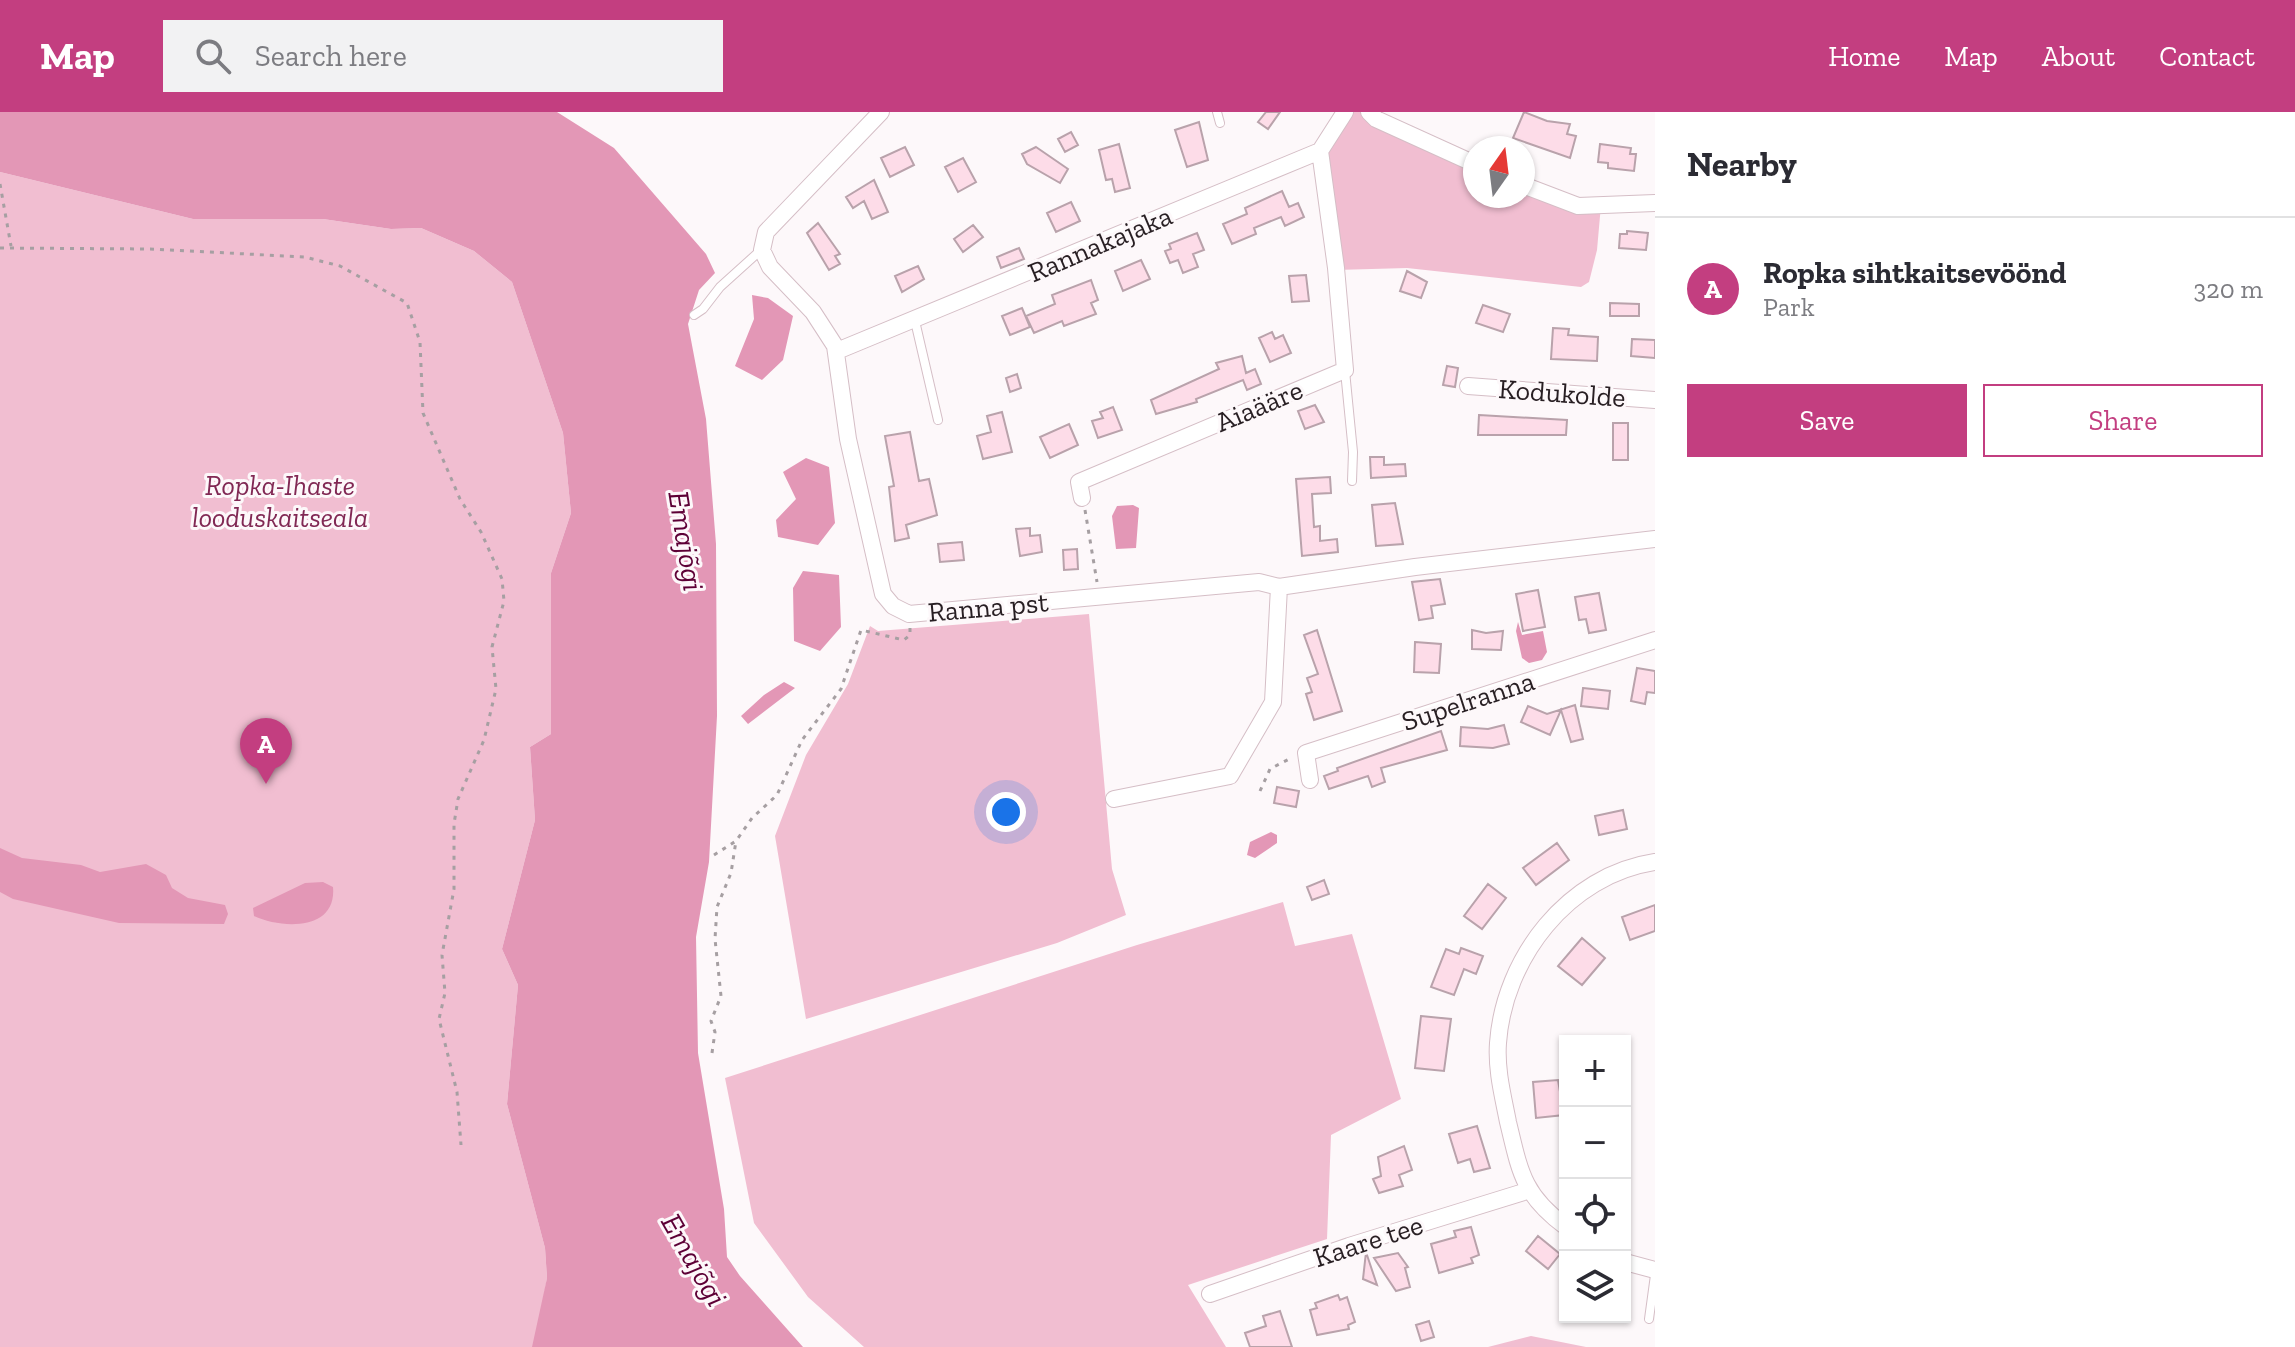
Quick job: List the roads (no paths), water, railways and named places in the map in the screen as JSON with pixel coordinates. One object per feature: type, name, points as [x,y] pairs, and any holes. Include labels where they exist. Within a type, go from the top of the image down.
[{"type":"street","points":[[762,250],[766,232],[881,112]]},
{"type":"street","points":[[1345,112],[1320,151],[1336,268],[1345,370]]},
{"type":"street","points":[[1369,112],[1376,119],[1463,159]]},
{"type":"street","name":"Rannakajaka","points":[[837,351],[1320,151]]},
{"type":"street","points":[[1535,190],[1578,206],[1655,203]]},
{"type":"street","name":"Ranna pst","points":[[762,250],[770,267],[813,312],[837,351],[848,439],[863,518],[883,594],[893,606],[909,614],[1259,582],[1279,587],[1415,567],[1655,539]]},
{"type":"street","name":"Aiaääre","points":[[1082,498],[1079,482],[1345,370]]},
{"type":"street","name":"Kodukolde","points":[[1468,386],[1655,400]]},
{"type":"street","points":[[1114,799],[1230,776],[1273,702],[1279,587]]},
{"type":"street","name":"Supelranna","points":[[1310,780],[1306,753],[1655,640]]},
{"type":"street","points":[[1559,1220],[1527,1191],[1499,1079],[1500,1029],[1512,984],[1534,938],[1572,900],[1623,870],[1655,862]]},
{"type":"street","name":"Kaare tee","points":[[1210,1294],[1349,1246],[1527,1191]]},
{"type":"street","points":[[1631,1264],[1655,1272]]},
{"type":"lane","points":[[1217,112],[1220,123]]},
{"type":"lane","points":[[694,315],[762,250]]},
{"type":"lane","points":[[915,321],[938,420]]},
{"type":"lane","points":[[1345,370],[1353,452],[1352,481]]},
{"type":"lane","points":[[1649,1319],[1655,1272]]},
{"type":"water","name":"Emajõgi","points":[[0,112],[557,112],[614,148],[706,254],[715,273],[699,290],[688,324],[706,419],[716,544],[717,716],[709,862],[696,937],[698,1053],[724,1209],[727,1257],[803,1347],[532,1347],[547,1278],[545,1248],[507,1104],[518,985],[502,949],[535,820],[530,747],[551,734],[551,573],[571,513],[563,433],[512,282],[474,251],[421,228],[391,229],[323,219],[193,219],[0,172]]},
{"type":"water","points":[[752,295],[768,298],[793,316],[783,360],[762,380],[735,366],[754,319]]},
{"type":"water","points":[[806,458],[829,467],[835,523],[818,545],[778,537],[776,520],[796,499],[783,472]]},
{"type":"water","points":[[1133,505],[1139,508],[1136,548],[1116,549],[1112,516],[1117,506]]},
{"type":"water","points":[[803,571],[839,575],[841,627],[820,651],[794,641],[793,588]]},
{"type":"water","points":[[1518,622],[1522,635],[1543,631],[1547,652],[1542,660],[1529,663],[1522,658],[1516,631]]},
{"type":"water","points":[[784,682],[795,688],[748,724],[741,716]]},
{"type":"water","points":[[1271,832],[1277,835],[1277,843],[1255,858],[1247,855],[1250,842]]},
{"type":"water","points":[[0,848],[22,858],[81,865],[100,872],[146,864],[166,875],[172,888],[188,898],[225,905],[228,914],[224,924],[119,923],[13,899],[0,892]]},
{"type":"water","points":[[323,882],[333,887],[332,901],[326,912],[317,919],[292,924],[254,916],[253,908],[305,883]]},
{"type":"place","name":"Ropka sihtkaitsevöönd","points":[[266,784]]},
{"type":"park label","name":"Ropka-Ihaste looduskaitseala","points":[[280,501]]}]
